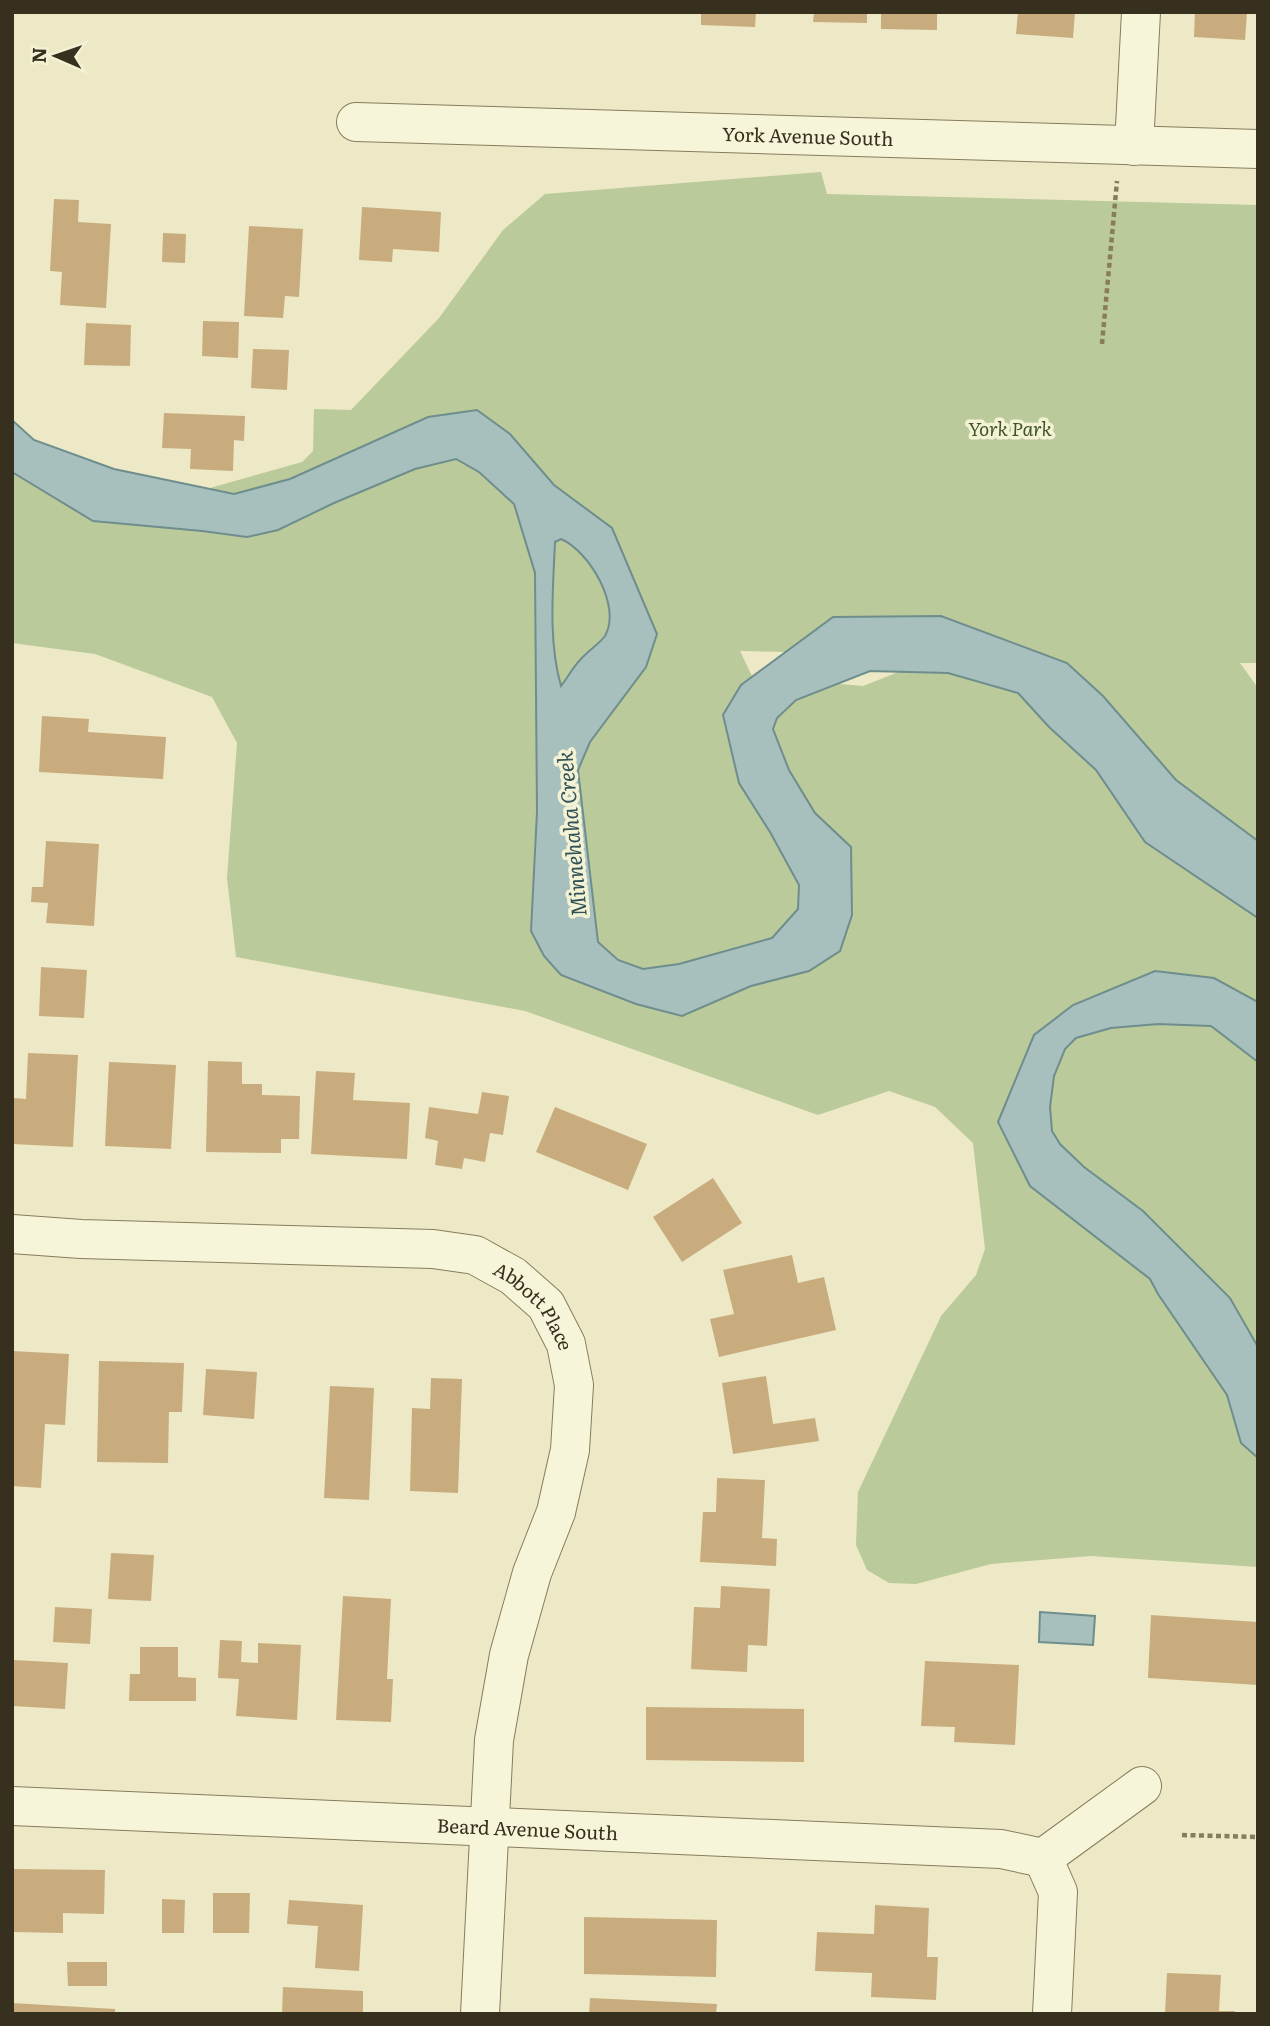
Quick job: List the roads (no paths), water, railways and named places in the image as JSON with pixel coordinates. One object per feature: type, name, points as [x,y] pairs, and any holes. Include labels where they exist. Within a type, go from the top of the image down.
[{"type":"street","points":[[1135,146],[1141,12]]},
{"type":"street","name":"York Avenue South","points":[[356,122],[1258,149]]},
{"type":"street","name":"Abbott Place","points":[[12,1234],[81,1239],[433,1250],[475,1255],[513,1276],[546,1305],[566,1343],[574,1385],[570,1450],[556,1512],[532,1573],[509,1655],[494,1740],[480,2014]]},
{"type":"street","points":[[1052,2014],[1058,1892],[1043,1858],[1142,1786]]},
{"type":"street","name":"Beard Avenue South","points":[[12,1806],[1001,1849],[1043,1858]]},
{"type":"water","name":"Minnehaha Creek","points":[[477,410],[510,434],[554,485],[612,528],[657,634],[646,667],[590,742],[578,770],[598,942],[618,960],[643,969],[679,964],[772,938],[798,909],[799,885],[739,783],[723,715],[741,685],[833,617],[941,616],[1067,663],[1103,696],[1176,780],[1258,841],[1258,918],[1145,842],[1096,770],[1049,727],[1018,693],[948,673],[870,671],[796,700],[777,718],[773,729],[789,770],[815,813],[851,847],[852,915],[840,951],[809,971],[751,986],[682,1016],[636,1004],[561,975],[544,956],[531,931],[537,812],[535,573],[514,504],[479,472],[456,459],[415,469],[278,530],[247,537],[93,521],[12,472],[12,420],[34,440],[114,469],[234,494],[290,479],[428,417]],"holes":[[[561,539],[572,545],[592,567],[600,581],[606,595],[609,624],[605,636],[578,662],[561,686],[553,633],[555,542]]]},
{"type":"water","points":[[1155,971],[1214,978],[1258,1002],[1258,1062],[1211,1026],[1158,1024],[1111,1028],[1076,1038],[1065,1049],[1054,1076],[1050,1107],[1052,1131],[1060,1144],[1084,1167],[1143,1211],[1230,1298],[1258,1347],[1258,1458],[1241,1443],[1227,1395],[1150,1279],[1030,1186],[998,1122],[1034,1035],[1073,1005]]},
{"type":"water","points":[[1040,1612],[1095,1616],[1093,1645],[1039,1642]]},
{"type":"park label","name":"York Park","points":[[1010,428]]}]
